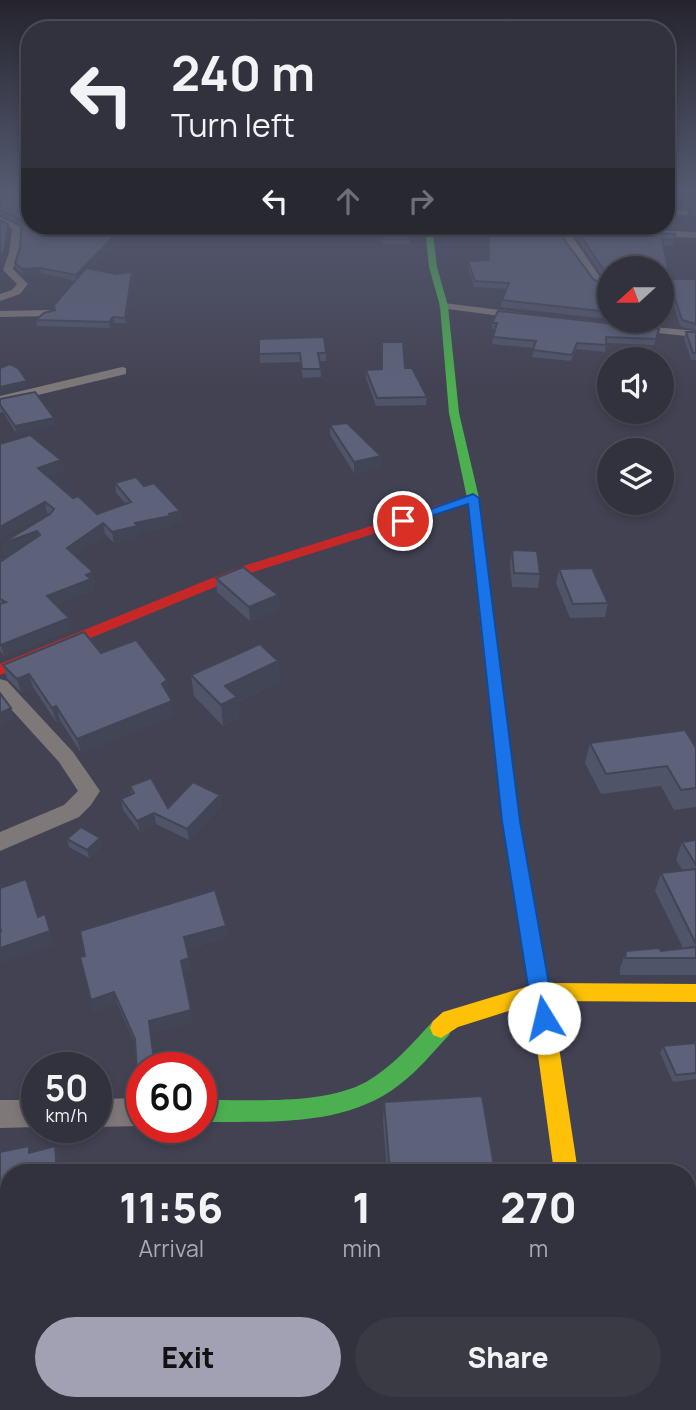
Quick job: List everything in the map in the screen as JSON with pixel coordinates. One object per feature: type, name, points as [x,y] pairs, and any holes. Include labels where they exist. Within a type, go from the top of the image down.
[{"type":"main road","points":[[432,256],[444,306],[454,413],[473,498],[511,821],[540,992],[565,1164]]},
{"type":"main road","points":[[0,670],[242,571],[473,498]]},
{"type":"main road","points":[[217,1110],[316,1107],[364,1094],[390,1079],[450,1019],[540,992],[696,993]]},
{"type":"street","points":[[0,298],[16,292],[23,284],[8,270],[13,256]]},
{"type":"street","points":[[578,256],[597,283]]},
{"type":"street","points":[[444,306],[533,317]]},
{"type":"street","points":[[0,314],[50,313]]},
{"type":"street","points":[[674,332],[696,334]]},
{"type":"street","points":[[0,400],[122,371]]},
{"type":"street","points":[[0,685],[66,757],[89,791],[84,803],[61,818],[32,826],[0,842]]},
{"type":"street","points":[[0,1114],[21,1114]]},
{"type":"building","points":[[17,256],[95,256],[76,275],[40,268],[22,269],[15,263]]},
{"type":"building","points":[[489,256],[576,256],[597,281],[597,311],[502,300],[509,283],[475,281],[468,261],[489,260]]},
{"type":"building","points":[[86,268],[116,274],[132,272],[125,318],[113,317],[109,322],[36,320],[44,313],[55,310],[54,305]]},
{"type":"building","points":[[674,279],[696,279],[696,324],[682,320],[674,295]]},
{"type":"building","points":[[498,311],[597,322],[597,333],[658,333],[656,339],[606,337],[606,345],[577,343],[572,355],[533,350],[536,341],[493,337],[497,323],[492,323]]},
{"type":"building","points":[[686,332],[696,332],[696,353],[693,353]]},
{"type":"building","points":[[324,337],[326,353],[318,353],[321,369],[302,369],[300,353],[259,354],[259,339]]},
{"type":"building","points":[[382,342],[403,342],[405,368],[412,368],[427,397],[377,398],[366,370],[382,369]]},
{"type":"building","points":[[10,364],[18,368],[27,381],[0,387],[0,368]]},
{"type":"building","points":[[35,392],[54,418],[15,426],[0,406],[0,399]]},
{"type":"building","points":[[347,423],[381,456],[354,462],[330,425]]},
{"type":"building","points":[[30,435],[61,460],[38,468],[73,498],[78,496],[97,514],[131,502],[115,483],[136,477],[144,486],[154,483],[180,511],[112,532],[103,523],[67,548],[93,572],[86,575],[91,579],[47,596],[69,618],[1,645],[0,604],[6,602],[0,599],[0,562],[40,535],[37,531],[1,544],[54,509],[45,502],[0,527],[0,444]]},
{"type":"building","points":[[512,550],[537,551],[540,574],[514,573]]},
{"type":"building","points":[[243,567],[278,595],[249,607],[216,578]]},
{"type":"building","points":[[592,568],[608,603],[573,604],[559,569]]},
{"type":"building","points":[[84,632],[101,653],[136,640],[167,680],[162,684],[172,701],[77,739],[56,706],[52,708],[29,674],[17,679],[3,665]]},
{"type":"building","points":[[260,644],[278,661],[225,686],[237,697],[221,705],[191,675]]},
{"type":"building","points":[[0,693],[11,708],[0,713]]},
{"type":"building","points":[[685,730],[696,748],[696,788],[681,790],[667,766],[606,774],[590,743]]},
{"type":"building","points":[[151,778],[168,808],[193,782],[220,795],[187,829],[154,813],[137,821],[121,799],[134,793],[130,786]]},
{"type":"building","points":[[81,827],[100,838],[87,850],[67,839]]},
{"type":"building","points":[[696,840],[696,865],[682,842]]},
{"type":"building","points":[[696,869],[696,944],[661,873]]},
{"type":"building","points":[[26,879],[38,917],[45,914],[50,931],[0,948],[0,888]]},
{"type":"building","points":[[215,890],[226,926],[184,937],[189,958],[181,961],[191,1010],[149,1021],[153,1052],[136,1052],[135,1039],[114,992],[91,1000],[80,957],[85,956],[80,931]]},
{"type":"building","points":[[696,947],[696,958],[625,958],[626,951]]},
{"type":"building","points":[[695,1043],[696,1073],[676,1075],[663,1046]]},
{"type":"building","points":[[482,1096],[494,1164],[389,1164],[384,1102]]},
{"type":"building","points":[[29,1146],[29,1153],[55,1146],[56,1164],[0,1164],[0,1152]]},
{"type":"traffic: fast","points":[[432,256],[444,306],[454,413],[473,498],[485,603]]},
{"type":"traffic: fast","points":[[217,1111],[274,1110],[325,1105],[371,1091],[391,1078],[441,1028]]},
{"type":"traffic: slow","points":[[485,603],[511,821],[540,992],[565,1164]]},
{"type":"traffic: slow","points":[[441,1028],[451,1019],[540,992],[696,993]]},
{"type":"traffic: jam","points":[[0,670],[242,571],[473,498]]},
{"type":"route","points":[[403,521],[473,498],[511,821],[544,1018]]}]
